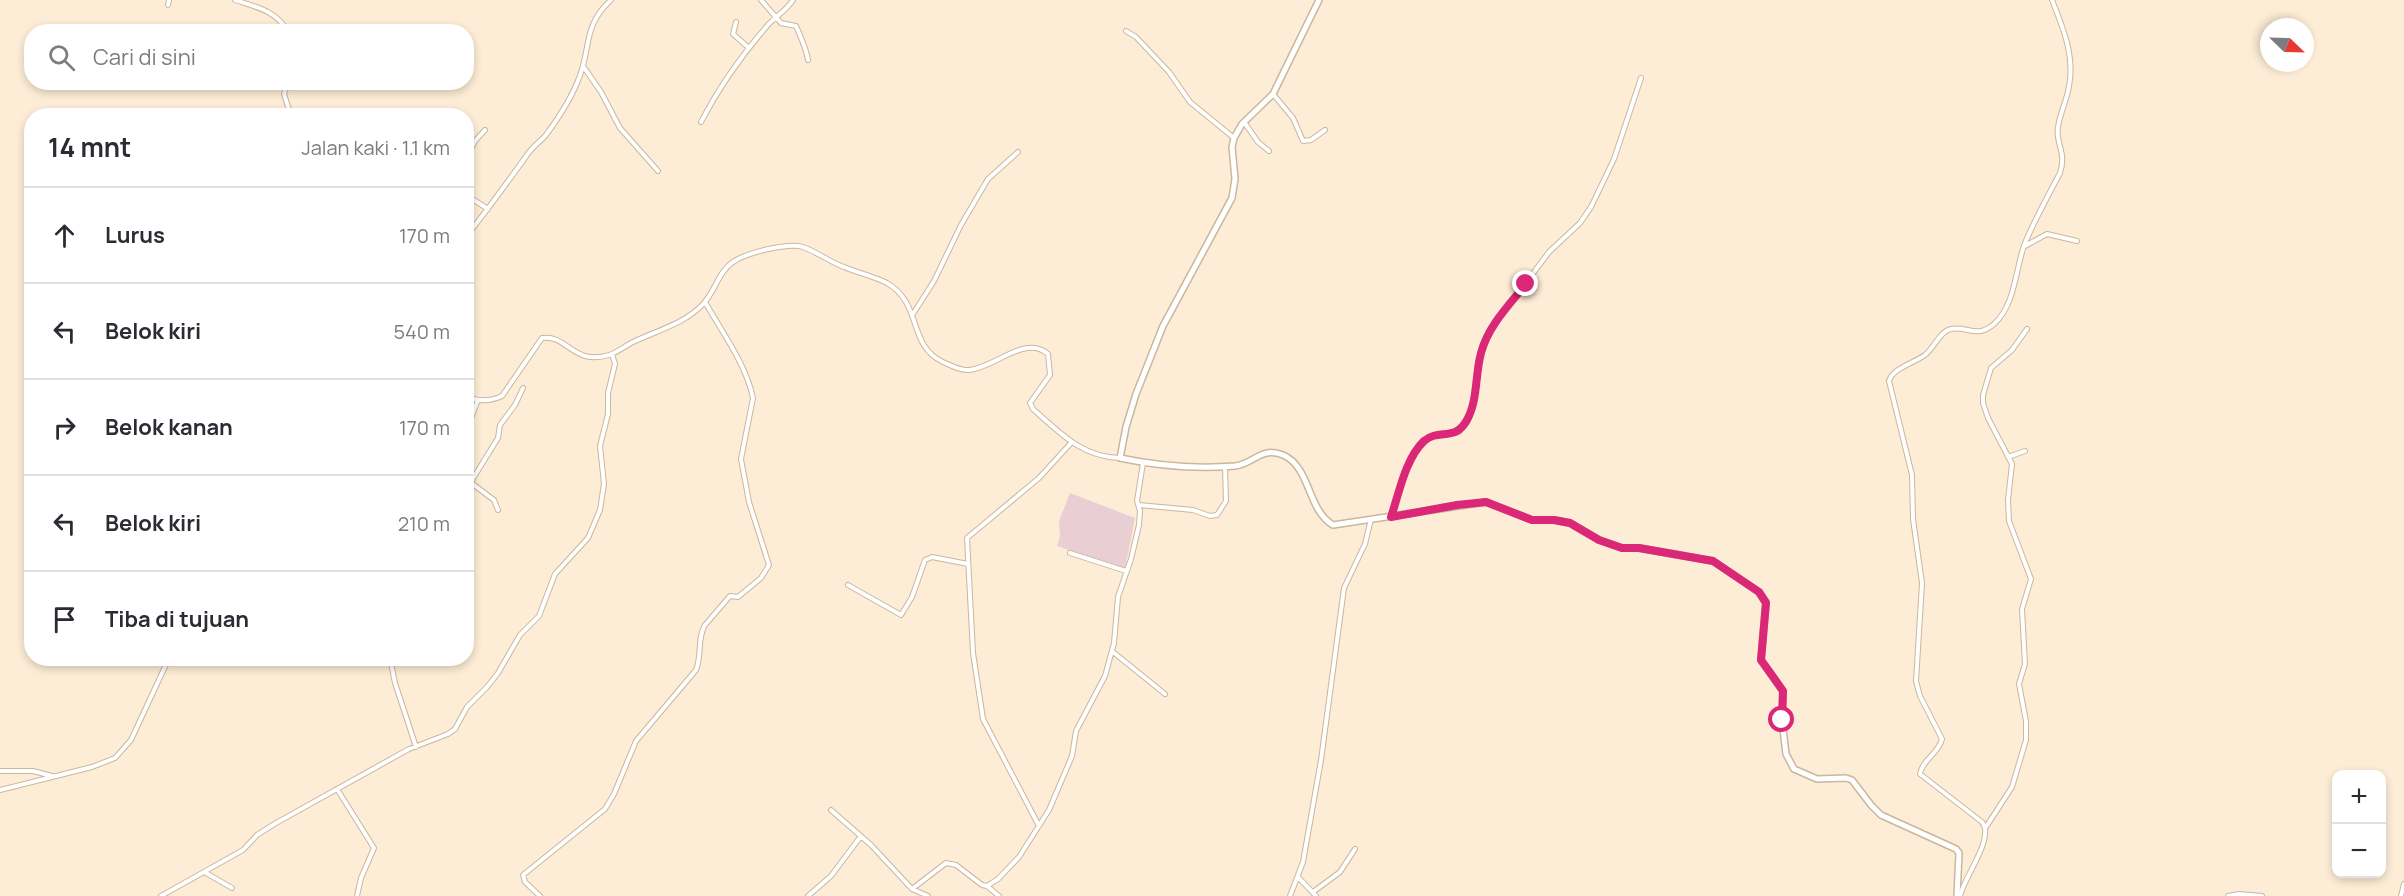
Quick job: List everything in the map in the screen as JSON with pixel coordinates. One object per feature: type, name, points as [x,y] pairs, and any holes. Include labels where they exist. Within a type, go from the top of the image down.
[{"type":"street","points":[[235,0],[274,14],[283,24]]},
{"type":"street","points":[[474,227],[528,153],[546,135],[578,83],[589,32],[600,10],[611,0]]},
{"type":"street","points":[[761,0],[783,24],[796,26],[806,48],[808,60]]},
{"type":"street","points":[[701,122],[716,94],[749,48],[793,0]]},
{"type":"street","points":[[1120,458],[1136,394],[1163,326],[1232,198],[1235,179],[1232,147],[1234,138],[1244,122],[1273,93],[1319,0]]},
{"type":"street","points":[[1959,896],[1987,833],[1982,822],[1920,774],[1922,767],[1938,749],[1942,739],[1920,696],[1916,681],[1922,584],[1913,519],[1912,475],[1889,381],[1893,374],[1928,352],[1946,331],[1954,329],[1974,333],[1987,329],[1994,324],[2010,298],[2024,246],[2060,173],[2063,157],[2058,129],[2070,83],[2070,62],[2067,39],[2052,0]]},
{"type":"street","points":[[736,22],[734,35],[749,48]]},
{"type":"street","points":[[1126,31],[1136,37],[1169,72],[1190,102],[1234,138]]},
{"type":"street","points":[[582,66],[599,89],[620,128],[658,171]]},
{"type":"street","points":[[1391,517],[1407,471],[1420,446],[1432,436],[1458,432],[1469,417],[1474,401],[1481,351],[1492,327],[1549,252],[1580,223],[1591,207],[1614,159],[1641,78]]},
{"type":"street","points":[[285,90],[284,94],[288,108]]},
{"type":"street","points":[[1273,93],[1293,118],[1303,141],[1311,140],[1325,130]]},
{"type":"street","points":[[1244,122],[1258,142],[1269,151]]},
{"type":"street","points":[[474,143],[485,130]]},
{"type":"street","points":[[913,314],[934,281],[961,225],[988,179],[1018,152]]},
{"type":"street","points":[[474,200],[488,209]]},
{"type":"street","points":[[2024,246],[2047,234],[2077,241]]},
{"type":"street","points":[[474,399],[492,400],[505,394],[542,338],[552,338],[589,358],[612,354],[644,337],[679,324],[705,302],[723,272],[733,262],[789,245],[804,248],[833,263],[886,283],[898,292],[913,314],[920,341],[929,352],[946,363],[967,371],[988,366],[1027,347],[1041,348],[1048,354],[1050,375],[1030,406],[1071,443],[1082,450],[1104,458],[1190,467],[1238,466],[1264,453],[1282,455],[1297,467],[1322,516],[1337,526],[1486,502],[1532,520],[1570,523],[1599,540],[1622,548],[1639,548],[1713,561],[1759,592],[1766,603],[1761,660],[1783,691],[1782,720],[1786,754],[1794,769],[1817,779],[1846,778],[1852,780],[1881,815],[1956,849],[1959,853],[1959,896]]},
{"type":"street","points":[[540,896],[525,882],[524,875],[609,804],[636,741],[696,670],[702,630],[705,625],[730,596],[738,597],[762,578],[769,565],[749,502],[741,459],[753,398],[752,392],[740,363],[705,302]]},
{"type":"street","points":[[1984,830],[2012,787],[2026,732],[2019,684],[2025,663],[2022,609],[2031,579],[2009,521],[2008,500],[2013,468],[1988,418],[1983,395],[1992,368],[2012,350],[2027,329]]},
{"type":"street","points":[[160,896],[243,850],[257,835],[267,829],[416,747],[455,729],[467,707],[498,673],[520,635],[539,616],[555,574],[588,538],[600,510],[604,484],[600,446],[608,414],[608,393],[615,364],[612,354]]},
{"type":"street","points":[[474,474],[498,438],[500,425],[515,405],[523,388]]},
{"type":"street","points":[[474,410],[478,400]]},
{"type":"street","points":[[1039,826],[983,719],[973,653],[968,534],[1039,478],[1071,443]]},
{"type":"street","points":[[2008,457],[2025,451]]},
{"type":"street","points":[[987,885],[998,879],[1019,857],[1039,826],[1055,797],[1074,753],[1076,731],[1105,676],[1113,652],[1117,601],[1139,525],[1137,497],[1143,463]]},
{"type":"street","points":[[1139,505],[1193,510],[1210,516],[1217,515],[1223,508],[1227,497],[1225,466]]},
{"type":"street","points":[[474,487],[494,500],[498,510]]},
{"type":"street","points":[[1290,896],[1303,862],[1324,740],[1344,588],[1365,544],[1371,519]]},
{"type":"street","points":[[1070,553],[1126,571]]},
{"type":"street","points":[[848,585],[901,615],[912,597],[921,565],[927,558],[968,564]]},
{"type":"street","points":[[1113,652],[1165,694]]},
{"type":"street","points":[[0,790],[92,767],[115,758],[131,740],[165,666]]},
{"type":"street","points":[[392,666],[416,747]]},
{"type":"street","points":[[0,771],[33,771],[53,777]]},
{"type":"street","points":[[338,789],[374,848],[361,878],[357,896]]},
{"type":"street","points":[[831,810],[861,836],[912,889],[928,896]]},
{"type":"street","points":[[808,896],[831,876],[861,836]]},
{"type":"street","points":[[1298,877],[1315,894],[1340,872],[1355,849]]},
{"type":"street","points":[[912,889],[946,863],[956,865],[976,882],[987,885],[999,896]]},
{"type":"street","points":[[205,872],[232,888]]},
{"type":"street","points":[[2401,896],[2404,884]]},
{"type":"street","points":[[2228,896],[2239,894],[2262,896]]},
{"type":"shaded area","points":[[1070,493],[1135,518],[1125,569],[1057,546],[1060,536],[1059,521]]},
{"type":"route","points":[[1526,284],[1500,315],[1484,342],[1478,363],[1474,401],[1465,424],[1458,432],[1432,436],[1420,446],[1407,471],[1391,517],[1486,502],[1532,520],[1570,523],[1599,540],[1622,548],[1639,548],[1713,561],[1739,577],[1764,598],[1766,608],[1761,660],[1768,674],[1783,691],[1782,720]]}]
